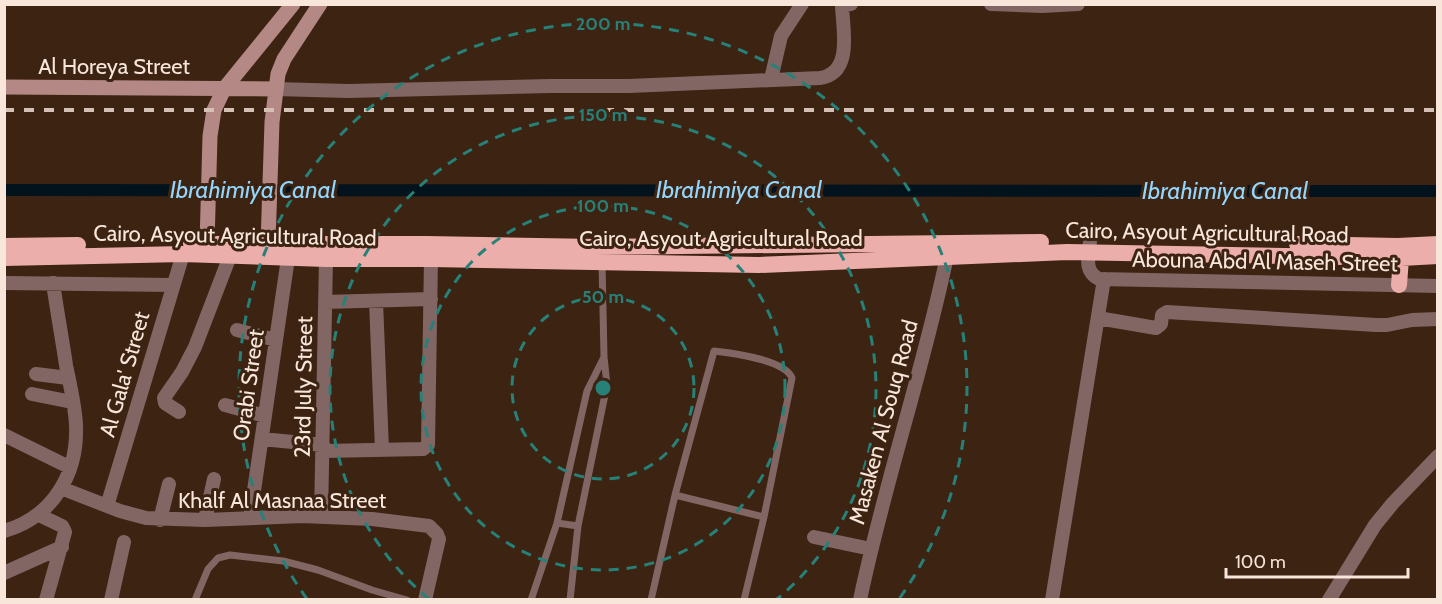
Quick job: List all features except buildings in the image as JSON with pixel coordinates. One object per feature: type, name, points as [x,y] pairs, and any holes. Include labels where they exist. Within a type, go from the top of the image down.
[{"type":"highway","name":"Cairo, Asyout Agricultural Road","points":[[4,246],[268,244],[1090,247],[1401,258],[1437,256]]},
{"type":"highway","name":"Cairo, Asyout Agricultural Road","points":[[1184,249],[1437,244]]},
{"type":"highway","name":"Cairo, Asyout Agricultural Road","points":[[4,258],[183,254],[326,259],[759,265],[1090,247]]},
{"type":"highway","points":[[1399,285],[1401,258]]},
{"type":"main road","points":[[207,244],[210,136],[214,110],[224,89],[293,4]]},
{"type":"main road","points":[[268,244],[275,89],[284,59],[320,4]]},
{"type":"main road","name":"Al Horeya Street","points":[[4,87],[275,89]]},
{"type":"street","points":[[771,79],[782,36],[802,4]]},
{"type":"street","points":[[992,4],[1078,4]]},
{"type":"street","points":[[275,89],[348,91],[690,85],[826,77],[838,69],[844,51],[845,5]]},
{"type":"street","name":"Abouna Abd Al Maseh Street","points":[[1090,247],[1088,264],[1091,273],[1099,279],[1437,285]]},
{"type":"street","name":"Al Gala' Street","points":[[107,506],[183,254]]},
{"type":"street","points":[[179,412],[165,403],[164,398],[192,353],[230,256]]},
{"type":"street","name":"Masaken Al Souq Road","points":[[860,600],[871,549],[928,341],[947,256]]},
{"type":"street","name":"Orabi Street","points":[[250,518],[288,258]]},
{"type":"street","name":"23rd July Street","points":[[321,517],[326,259]]},
{"type":"street","points":[[262,439],[323,448],[423,449],[429,442],[431,259]]},
{"type":"street","points":[[1052,600],[1104,279]]},
{"type":"street","points":[[4,283],[173,285]]},
{"type":"street","points":[[4,531],[39,515],[53,501],[69,467],[76,437],[53,283]]},
{"type":"street","points":[[325,302],[431,299]]},
{"type":"street","points":[[376,301],[382,450]]},
{"type":"street","points":[[1098,318],[1156,328],[1160,326],[1162,315],[1167,312],[1376,326],[1412,320],[1437,319]]},
{"type":"street","points":[[237,330],[276,340]]},
{"type":"street","points":[[36,374],[68,378]]},
{"type":"street","points":[[32,394],[72,402]]},
{"type":"street","points":[[225,405],[265,416]]},
{"type":"street","points":[[4,435],[69,467]]},
{"type":"street","points":[[1329,600],[1376,525],[1437,456]]},
{"type":"street","points":[[205,520],[214,479]]},
{"type":"street","points":[[160,520],[169,484]]},
{"type":"street","name":"Khalf Al Masnaa Street","points":[[61,488],[133,515],[160,520],[321,517],[429,526],[434,529],[439,539],[425,600]]},
{"type":"street","points":[[39,515],[64,529],[62,547],[46,600]]},
{"type":"street","points":[[814,537],[871,549]]},
{"type":"street","points":[[111,600],[124,542]]},
{"type":"street","points":[[4,573],[22,567],[62,547]]},
{"type":"lane","points":[[570,600],[578,526],[605,402],[607,372],[604,357],[602,262]]},
{"type":"lane","points":[[651,600],[675,495],[714,351],[782,367],[792,378],[764,517],[744,600]]},
{"type":"lane","points":[[531,600],[557,523],[582,407],[593,375],[604,357]]},
{"type":"lane","points":[[675,495],[764,517]]},
{"type":"lane","points":[[557,523],[578,526]]},
{"type":"lane","points":[[195,600],[208,569],[218,558],[230,555],[283,561],[318,570],[407,600]]},
{"type":"waterway","name":"Ibrahimiya Canal","points":[[4,190],[1438,191]]},
{"type":"railway","points":[[4,110],[1438,110]]}]
